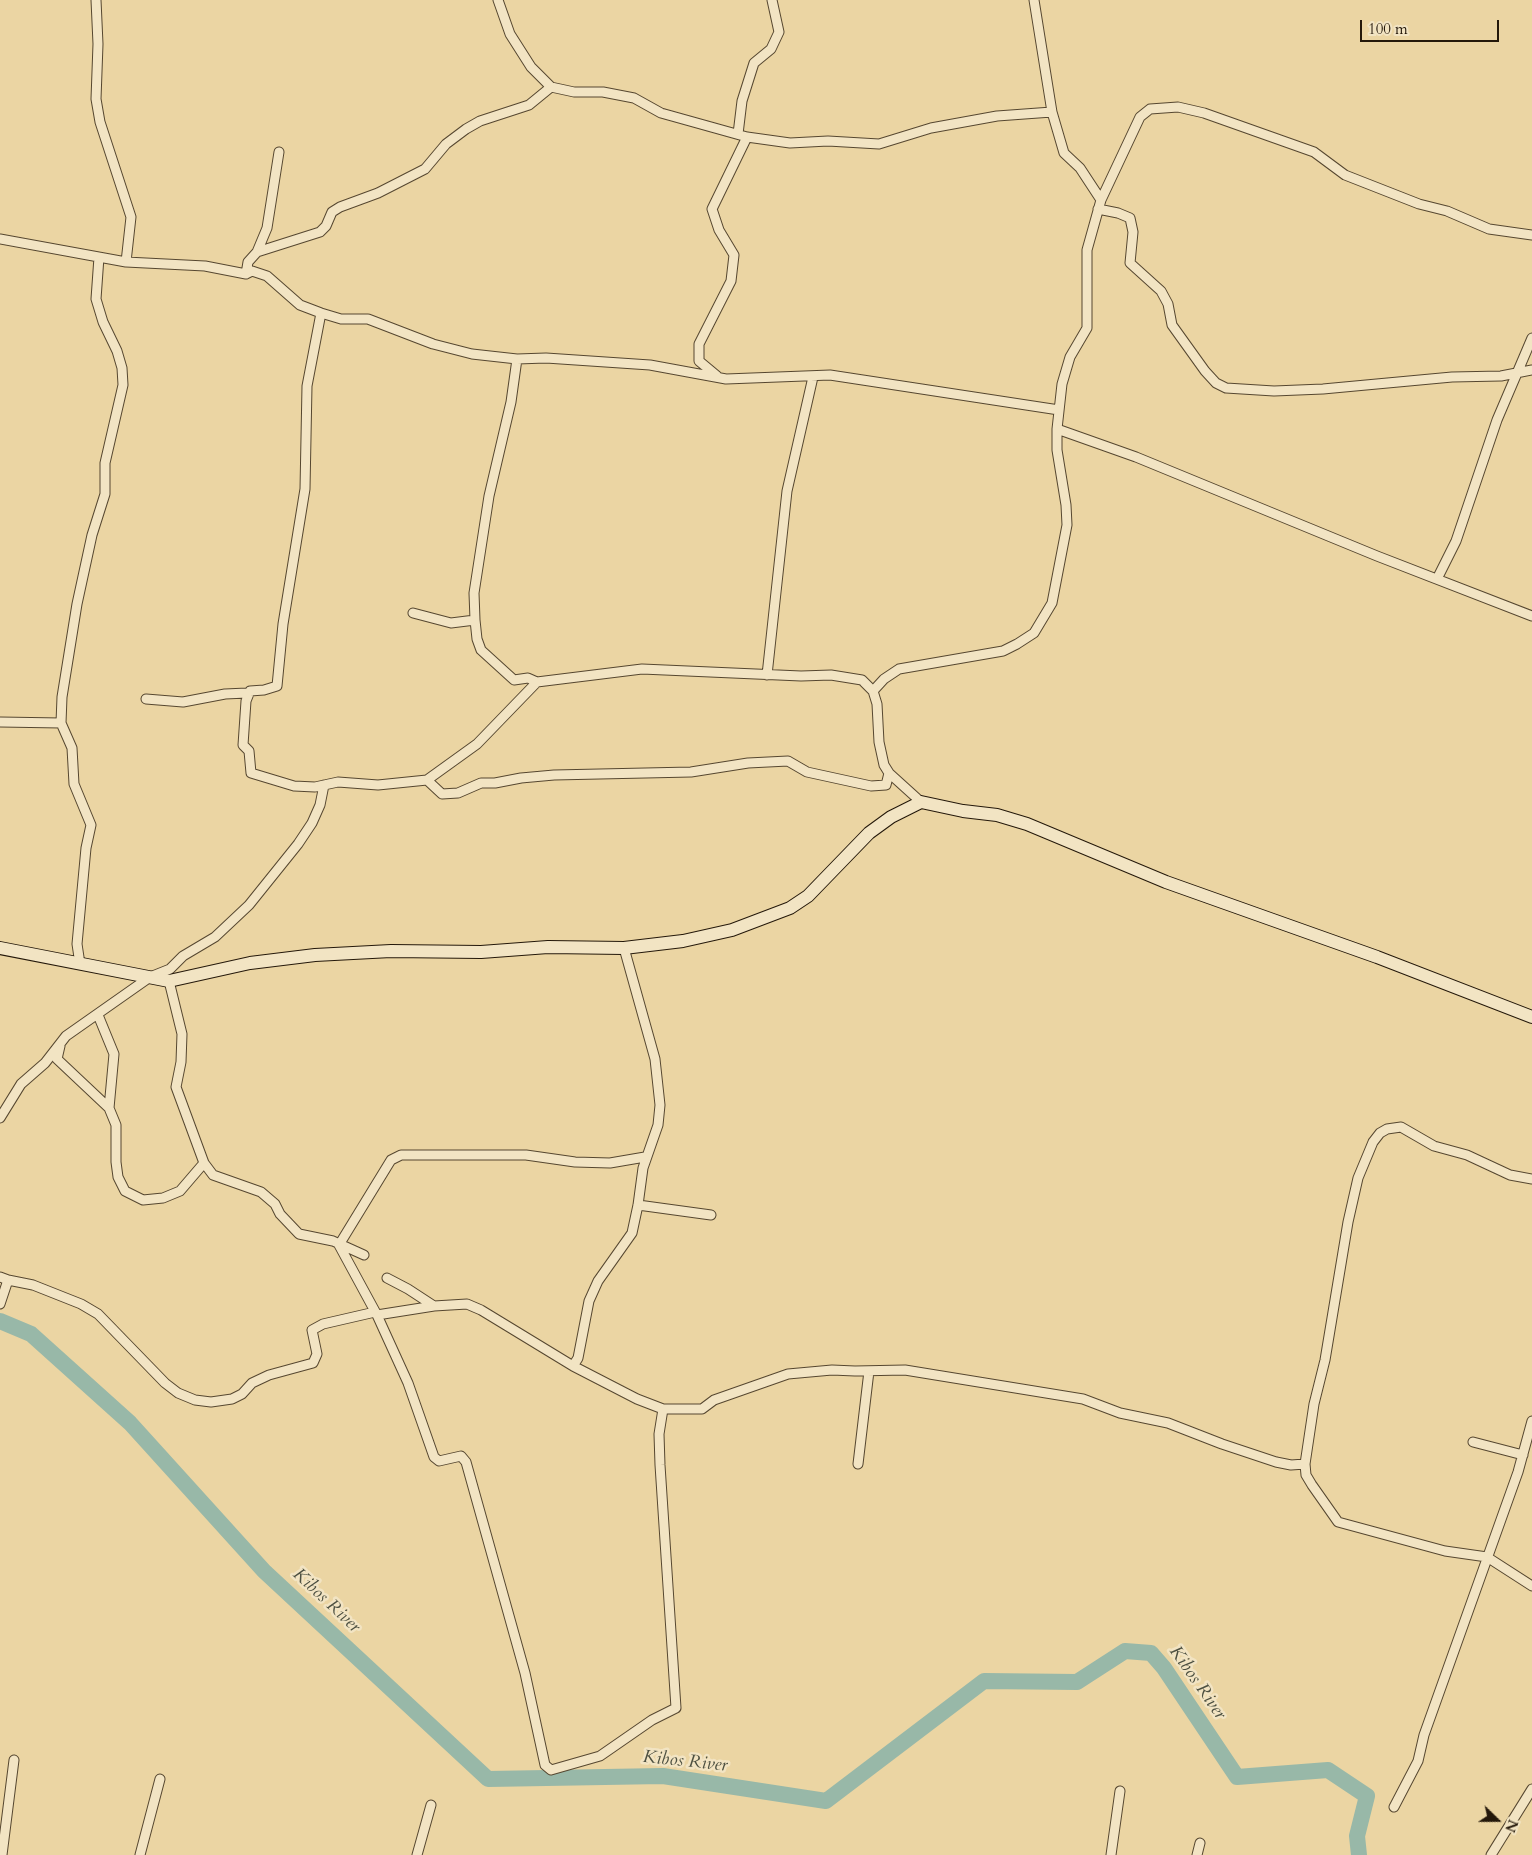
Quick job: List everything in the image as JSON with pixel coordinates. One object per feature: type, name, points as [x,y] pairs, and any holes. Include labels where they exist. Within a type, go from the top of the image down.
[{"type":"main road","points":[[0,948],[168,981],[250,963],[315,954],[391,951],[480,952],[548,947],[624,948],[683,941],[732,930],[790,908],[808,896],[869,833],[891,816],[920,802],[963,812],[997,816],[1027,824],[1166,882],[1377,957],[1532,1018]]},
{"type":"street","points":[[96,0],[98,44],[96,99],[100,122],[131,217],[126,262]]},
{"type":"street","points":[[498,0],[510,34],[532,67],[551,87],[574,92],[603,92],[634,98],[662,113],[748,137],[790,143],[828,141],[879,144],[931,128],[988,118],[1052,112]]},
{"type":"street","points":[[738,134],[742,101],[754,63],[771,49],[779,32],[772,0]]},
{"type":"street","points":[[1034,0],[1052,112],[1064,153],[1080,168],[1100,204],[1130,218],[1133,232],[1130,262],[1161,291],[1168,304],[1172,325],[1205,371],[1216,383],[1226,388],[1274,391],[1323,389],[1415,380],[1518,375],[1532,370]]},
{"type":"street","points":[[257,252],[320,232],[332,212],[417,174],[435,159],[446,144],[466,129],[480,121],[529,105],[551,87]]},
{"type":"street","points":[[873,691],[884,679],[899,669],[1003,651],[1026,640],[1040,625],[1052,603],[1067,525],[1056,428],[1060,410],[1062,384],[1070,356],[1087,328],[1087,250],[1100,204],[1140,117],[1150,109],[1178,107],[1204,113],[1282,139],[1314,152],[1354,179],[1420,204],[1447,211],[1489,229],[1532,235]]},
{"type":"street","points":[[722,378],[708,371],[699,361],[698,354],[699,344],[731,282],[734,266],[734,255],[719,230],[712,209],[748,137]]},
{"type":"street","points":[[246,274],[248,262],[257,252],[267,228],[279,152]]},
{"type":"street","points":[[0,238],[126,262],[205,266],[246,274],[252,271],[267,276],[300,305],[321,314],[341,319],[368,319],[455,351],[517,359],[546,358],[650,365],[722,378],[813,377],[830,375],[1060,410]]},
{"type":"street","points":[[80,964],[76,944],[86,848],[91,825],[76,790],[72,748],[61,723],[62,697],[76,604],[92,535],[105,494],[106,463],[123,385],[122,368],[117,351],[103,322],[96,299],[99,257]]},
{"type":"street","points":[[146,699],[183,702],[225,694],[248,693],[277,686],[283,624],[305,489],[307,386],[321,314]]},
{"type":"street","points":[[1436,579],[1458,535],[1497,420],[1518,375],[1532,338]]},
{"type":"street","points":[[517,359],[511,402],[489,496],[474,593],[477,639],[482,650],[514,680],[528,678],[537,682],[642,669],[853,677],[868,684],[873,691],[877,704],[880,753],[888,773],[920,802]]},
{"type":"street","points":[[767,675],[787,491],[813,377]]},
{"type":"street","points":[[1056,428],[1136,457],[1532,616]]},
{"type":"street","points":[[413,613],[452,623],[475,620]]},
{"type":"street","points":[[248,693],[243,744],[249,751],[251,773],[294,786],[324,785],[338,782],[378,785],[427,780],[477,744],[537,682]]},
{"type":"street","points":[[0,722],[61,723]]},
{"type":"street","points":[[427,780],[442,794],[458,793],[481,783],[495,783],[521,778],[554,775],[691,772],[748,763],[788,761],[807,772],[871,786],[886,785],[888,773]]},
{"type":"street","points":[[0,1118],[21,1084],[45,1063],[61,1041],[150,977],[170,969],[183,956],[215,937],[249,905],[312,823],[320,805],[324,785]]},
{"type":"street","points":[[573,1366],[578,1358],[590,1301],[609,1263],[625,1245],[632,1233],[645,1157],[658,1125],[658,1079],[648,1030],[637,998],[624,948]]},
{"type":"street","points":[[168,981],[182,1034],[181,1062],[176,1087],[204,1163],[213,1175],[261,1192],[275,1204],[280,1214],[299,1234],[323,1238],[364,1255]]},
{"type":"street","points":[[98,1015],[114,1054],[108,1108]]},
{"type":"street","points":[[61,1041],[57,1059],[108,1108],[116,1125],[116,1162],[118,1176],[125,1191],[134,1197],[152,1201],[180,1191],[204,1163]]},
{"type":"street","points":[[1532,1179],[1510,1174],[1466,1155],[1434,1146],[1401,1127],[1387,1129],[1380,1133],[1373,1142],[1358,1178],[1348,1222],[1325,1360],[1314,1404],[1305,1464],[1306,1475],[1338,1522],[1445,1551],[1487,1557],[1532,1586]]},
{"type":"street","points":[[339,1245],[391,1160],[401,1155],[526,1155],[575,1162],[610,1163],[645,1157]]},
{"type":"street","points":[[638,1205],[711,1215]]},
{"type":"street","points":[[339,1245],[376,1314],[408,1383],[434,1457],[439,1461],[461,1456],[466,1462],[525,1673],[545,1765],[551,1770],[600,1756],[638,1728],[676,1708],[660,1465],[659,1434],[663,1409]]},
{"type":"street","points":[[387,1278],[434,1306]]},
{"type":"street","points":[[0,1304],[4,1279],[33,1285],[81,1304],[98,1314],[165,1383],[178,1393],[195,1400],[211,1402],[232,1399],[252,1383],[269,1375],[312,1363],[317,1354],[312,1330],[323,1324],[376,1314],[434,1306],[467,1304],[474,1306],[573,1366],[637,1399],[663,1409],[702,1409],[714,1400],[788,1374],[832,1370],[869,1372],[905,1370],[1083,1399],[1120,1413],[1168,1423],[1276,1462],[1291,1465],[1305,1464]]},
{"type":"street","points":[[858,1464],[869,1372]]},
{"type":"street","points":[[1394,1806],[1418,1761],[1424,1735],[1523,1455],[1529,1444],[1532,1421]]},
{"type":"street","points":[[1473,1442],[1523,1455]]},
{"type":"street","points":[[2,1855],[14,1760]]},
{"type":"street","points":[[140,1855],[160,1779]]},
{"type":"street","points":[[1491,1855],[1532,1789]]},
{"type":"street","points":[[1111,1855],[1120,1791]]},
{"type":"street","points":[[417,1855],[431,1805]]},
{"type":"street","points":[[1197,1855],[1200,1843]]},
{"type":"waterway","name":"Kibos River","points":[[0,1321],[31,1334],[130,1423],[264,1571],[488,1779],[663,1776],[826,1801],[984,1681],[1077,1682],[1125,1651],[1151,1653],[1164,1668],[1237,1777],[1328,1770],[1367,1796],[1357,1836],[1359,1855]]}]
